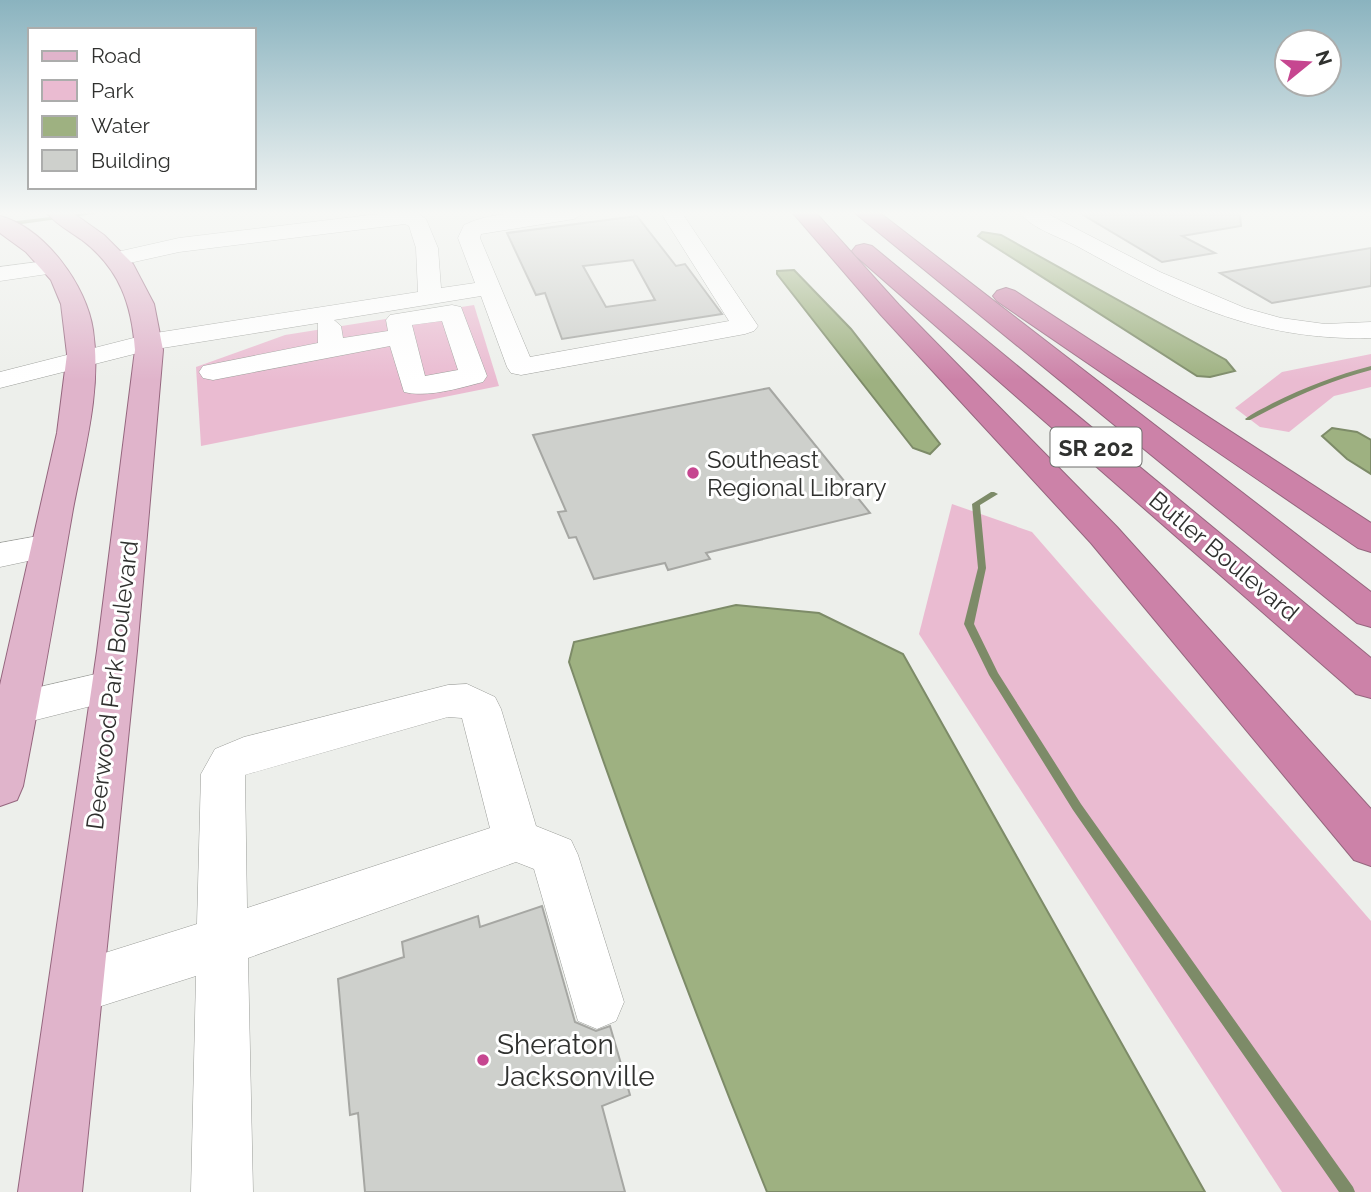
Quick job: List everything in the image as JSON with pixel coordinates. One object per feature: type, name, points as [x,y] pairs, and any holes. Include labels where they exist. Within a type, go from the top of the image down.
[{"type":"highway","points":[[853,269],[1104,535],[1371,844]]},
{"type":"highway","name":"Butler Boulevard","points":[[885,269],[1371,682]]},
{"type":"highway","name":"Butler Boulevard","points":[[936,269],[1371,612]]},
{"type":"highway","points":[[966,269],[1371,540]]},
{"type":"main road","points":[[0,786],[49,546],[81,365],[82,341],[74,302],[54,269]]},
{"type":"main road","name":"Deerwood Park Boulevard","points":[[50,1192],[113,686],[148,350],[146,316],[138,287],[122,269]]},
{"type":"street","points":[[0,274],[41,269]]},
{"type":"street","points":[[428,269],[430,298]]},
{"type":"street","points":[[481,269],[521,367],[745,326],[707,269]]},
{"type":"street","points":[[1138,269],[1211,306],[1274,325],[1325,330],[1371,330]]},
{"type":"street","points":[[0,380],[148,350],[235,338],[272,324],[489,288]]},
{"type":"street","points":[[326,315],[332,348]]},
{"type":"street","points":[[213,372],[401,336]]},
{"type":"street","points":[[0,396],[81,365]]},
{"type":"street","points":[[0,555],[49,546]]},
{"type":"street","points":[[16,709],[113,686]]},
{"type":"street","points":[[222,1192],[223,774],[230,762],[244,755],[448,701],[467,700],[480,709],[517,840]]},
{"type":"street","points":[[76,987],[222,942],[517,840],[554,855],[597,1002]]},
{"type":"green space","points":[[474,305],[499,386],[201,446],[196,367],[285,335]]},
{"type":"green space","points":[[1371,354],[1371,387],[1334,396],[1289,432],[1260,427],[1235,408],[1282,372]]},
{"type":"green space","points":[[952,504],[1032,532],[1371,921],[1371,1192],[1282,1192],[919,634]]},
{"type":"water","points":[[1029,269],[1062,269],[1226,360],[1235,371],[1210,377],[1197,376]]},
{"type":"water","points":[[794,270],[851,329],[940,444],[930,454],[913,448],[777,274],[777,271]]},
{"type":"water","points":[[1332,428],[1357,432],[1371,440],[1371,474],[1347,459],[1322,436]]},
{"type":"water","points":[[736,605],[819,613],[903,654],[1205,1192],[767,1192],[664,928],[569,662],[574,642]]},
{"type":"building","points":[[524,269],[584,269],[606,307],[655,300],[638,269],[688,269],[722,314],[562,339],[545,293],[536,295]]},
{"type":"building","points":[[1246,269],[1371,269],[1371,286],[1272,303],[1220,273]]},
{"type":"building","name":"Southeast Regional Library","points":[[769,388],[870,513],[706,553],[710,559],[668,570],[665,563],[594,579],[576,537],[569,538],[558,512],[566,511],[533,435]]},
{"type":"building","name":"Sheraton Jacksonville","points":[[542,906],[575,1022],[596,1031],[610,1026],[630,1095],[602,1106],[625,1192],[365,1192],[358,1113],[350,1115],[338,979],[404,957],[402,942],[478,916],[480,927]]},
{"type":"waterway","points":[[1248,419],[1308,389],[1371,368]]},
{"type":"waterway","points":[[994,494],[976,504],[982,568],[969,624],[994,675],[1077,807],[1348,1192]]},
{"type":"place","name":"Southeast Regional Library","points":[[693,473]]},
{"type":"place","name":"Sheraton Jacksonville","points":[[483,1060]]}]
